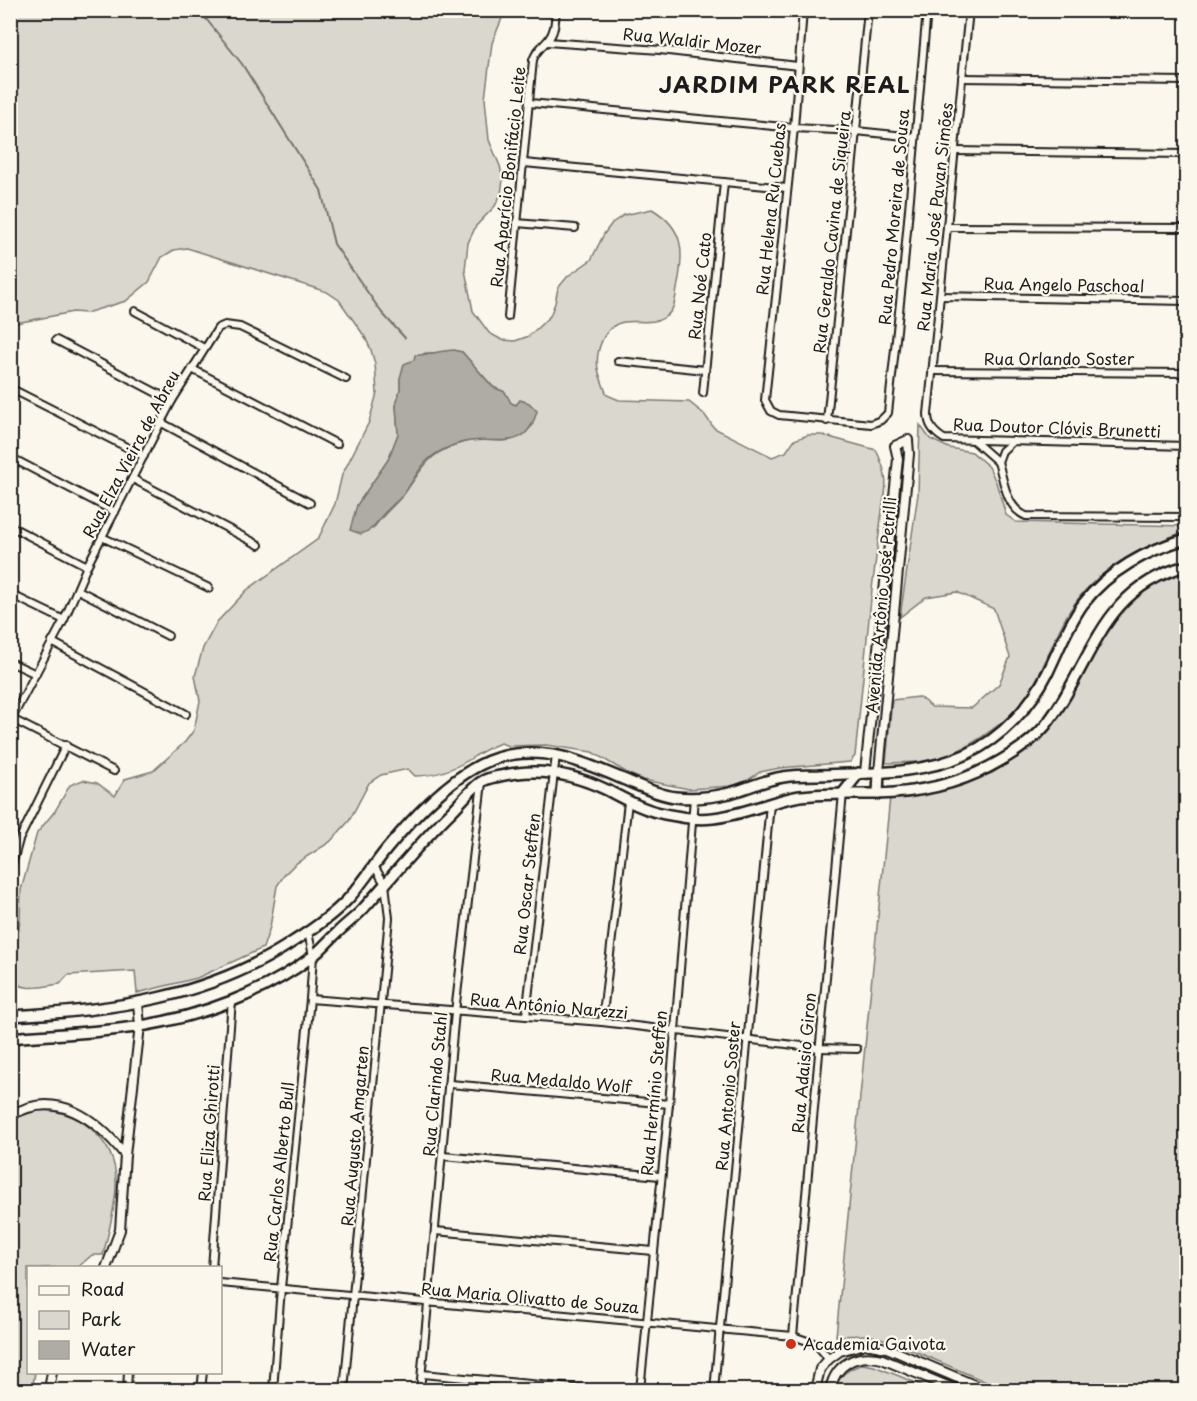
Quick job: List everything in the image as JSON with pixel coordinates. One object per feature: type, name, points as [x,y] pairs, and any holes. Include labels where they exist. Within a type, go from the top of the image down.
[{"type":"main road","points":[[10,1016],[71,1013],[138,1003],[200,988],[259,963],[308,932],[348,900],[390,845],[440,794],[478,765],[511,754],[556,755],[586,763],[662,795],[694,798],[730,793],[786,776],[923,768],[954,760],[983,746],[1013,721],[1033,698],[1064,636],[1082,605],[1096,589],[1142,556],[1186,539]]},
{"type":"main road","points":[[10,1038],[140,1026],[177,1018],[256,990],[313,956],[361,912],[422,841],[482,781],[519,772],[538,770],[553,772],[589,782],[628,802],[658,813],[692,819],[737,814],[798,797],[843,793],[878,794],[926,788],[962,779],[991,766],[1016,751],[1042,730],[1064,700],[1101,629],[1128,598],[1167,572],[1186,566]]},
{"type":"main road","points":[[843,793],[862,772]]},
{"type":"main road","points":[[878,794],[879,772]]},
{"type":"street","name":"Rua Aparício Bonifácio Leite","points":[[508,317],[533,60],[537,50],[547,42],[554,27],[556,10]]},
{"type":"street","name":"Rua Helena Ru Cuebas","points":[[803,10],[794,128],[765,397],[769,408],[782,415],[827,421]]},
{"type":"street","name":"Rua Geraldo Cavina de Siqueira","points":[[827,421],[868,10]]},
{"type":"street","name":"Rua Pedro Moreira de Sousa","points":[[827,421],[871,424],[879,422],[888,412],[927,10]]},
{"type":"street","name":"Rua Maria José Pavan Simões","points":[[931,427],[928,414],[969,10]]},
{"type":"street","name":"Rua Waldir Mozer","points":[[547,42],[660,50],[798,66]]},
{"type":"street","points":[[962,78],[1186,81]]},
{"type":"street","points":[[530,103],[915,137]]},
{"type":"street","points":[[955,152],[1186,154]]},
{"type":"street","points":[[524,163],[787,188]]},
{"type":"street","name":"Rua Noé Cato","points":[[703,393],[724,182]]},
{"type":"street","points":[[517,223],[575,228]]},
{"type":"street","points":[[947,227],[1186,228]]},
{"type":"street","name":"Rua Angelo Paschoal","points":[[941,296],[1186,301]]},
{"type":"street","points":[[135,311],[204,348]]},
{"type":"street","name":"Rua Elza Vieira de Abreu","points":[[11,720],[64,620],[87,566],[172,401],[218,328],[232,325],[346,379]]},
{"type":"street","points":[[56,340],[172,401]]},
{"type":"street","points":[[618,361],[705,370]]},
{"type":"street","points":[[192,369],[337,444]]},
{"type":"street","name":"Rua Orlando Soster","points":[[932,371],[1186,373]]},
{"type":"street","points":[[10,388],[144,456]]},
{"type":"street","points":[[162,423],[310,503]]},
{"type":"street","name":"Rua Doutor Clóvis Brunetti","points":[[931,427],[944,439],[1186,446]]},
{"type":"street","name":"Avenida Artônio José Petrilli","points":[[862,772],[898,459],[895,446],[908,440],[909,454],[879,772]]},
{"type":"street","points":[[973,440],[998,462],[1012,505],[1026,516],[1186,517]]},
{"type":"street","points":[[998,462],[1002,451],[1013,441]]},
{"type":"street","points":[[10,457],[115,512]]},
{"type":"street","points":[[133,478],[259,545]]},
{"type":"street","points":[[10,526],[87,566]]},
{"type":"street","points":[[102,537],[209,588]]},
{"type":"street","points":[[78,590],[168,636]]},
{"type":"street","points":[[10,594],[64,620]]},
{"type":"street","points":[[52,642],[186,714]]},
{"type":"street","points":[[10,662],[36,674]]},
{"type":"street","points":[[11,720],[66,745],[114,771]]},
{"type":"street","points":[[10,872],[19,840],[66,745]]},
{"type":"street","name":"Rua Oscar Steffen","points":[[526,1016],[556,755]]},
{"type":"street","name":"Rua Clarindo Stahl","points":[[420,1390],[455,1012],[482,781]]},
{"type":"street","name":"Rua Adaisio Giron","points":[[793,1336],[843,793]]},
{"type":"street","name":"Rua Hermínio Steffen","points":[[640,1390],[669,1104],[694,798]]},
{"type":"street","points":[[602,1023],[628,802]]},
{"type":"street","name":"Rua Antonio Soster","points":[[714,1390],[770,804]]},
{"type":"street","points":[[374,866],[385,884]]},
{"type":"street","name":"Rua Augusto Amgarten","points":[[344,1390],[389,918],[385,884]]},
{"type":"street","name":"Rua Carlos Alberto Bull","points":[[273,1390],[310,999],[313,956],[308,932]]},
{"type":"street","name":"Rua Antônio Narezzi","points":[[310,999],[526,1016],[819,1048],[857,1049]]},
{"type":"street","name":"Rua Eliza Ghirotti","points":[[212,1266],[232,1000]]},
{"type":"street","points":[[107,1266],[120,1230],[125,1155],[140,1026],[138,1003]]},
{"type":"street","name":"Rua Medaldo Wolf","points":[[450,1084],[669,1104]]},
{"type":"street","points":[[10,1116],[31,1106],[61,1107],[78,1113],[101,1127],[125,1155]]},
{"type":"street","points":[[443,1156],[660,1176]]},
{"type":"street","points":[[435,1231],[653,1251]]},
{"type":"street","name":"Rua Maria Olivatto de Souza","points":[[222,1283],[793,1336],[816,1344],[829,1359]]},
{"type":"street","points":[[815,1390],[820,1369],[829,1359],[840,1351],[865,1344],[874,1344],[986,1390]]},
{"type":"street","points":[[830,1390],[832,1380],[838,1370],[847,1362],[858,1357],[870,1356],[957,1390]]},
{"type":"street","points":[[50,1390],[52,1374]]},
{"type":"street","points":[[127,1390],[128,1374]]},
{"type":"street","points":[[201,1390],[203,1374]]},
{"type":"street","points":[[422,1374],[596,1390]]},
{"type":"street","points":[[493,1390],[494,1382]]},
{"type":"green space","points":[[11,11],[505,11],[492,43],[485,99],[489,140],[503,180],[501,194],[495,206],[476,226],[468,243],[465,270],[473,311],[489,333],[502,340],[515,341],[529,336],[550,316],[558,288],[568,276],[591,260],[612,223],[624,215],[652,209],[671,225],[680,243],[681,265],[675,301],[671,311],[661,319],[651,322],[624,322],[617,324],[606,333],[597,362],[607,395],[619,400],[689,402],[704,414],[714,428],[772,457],[786,452],[794,440],[808,435],[822,435],[876,450],[884,470],[886,489],[872,589],[855,756],[850,762],[760,772],[732,786],[689,789],[644,780],[629,774],[592,752],[546,745],[508,746],[501,743],[439,773],[415,776],[408,769],[381,775],[369,783],[349,821],[330,842],[295,864],[285,874],[277,886],[270,927],[263,948],[197,978],[137,993],[135,971],[68,975],[60,984],[32,988],[19,985],[11,974],[16,964],[21,890],[37,833],[55,811],[70,785],[83,780],[97,783],[115,796],[125,779],[153,771],[185,742],[194,730],[200,701],[195,676],[203,648],[217,622],[247,590],[318,539],[335,504],[342,475],[369,422],[377,393],[375,364],[371,350],[365,337],[339,300],[327,292],[187,248],[174,250],[162,257],[149,282],[126,301],[86,313],[73,312],[11,324]],"holes":[[[462,352],[493,387],[505,392],[511,403],[516,405],[521,401],[529,403],[533,425],[524,433],[508,441],[475,440],[453,446],[435,455],[373,529],[357,505],[388,460],[398,434],[396,405],[400,378],[414,360],[425,353]]]},
{"type":"green space","points":[[920,425],[930,439],[949,448],[972,452],[989,467],[1006,515],[1016,522],[1186,526],[1186,531],[1136,552],[1120,561],[1092,583],[1069,612],[1028,694],[996,727],[969,745],[941,757],[922,762],[886,763],[892,700],[919,697],[932,707],[972,708],[999,684],[1010,657],[994,609],[957,592],[926,597],[900,617],[918,494]]},
{"type":"green space","points":[[1186,571],[1186,1390],[1005,1390],[891,1341],[868,1335],[836,1336],[890,797],[943,790],[992,773],[1019,756],[1045,734],[1077,688],[1097,648],[1123,608],[1160,580]]},
{"type":"green space","points":[[36,1110],[66,1114],[79,1121],[91,1129],[109,1152],[116,1182],[112,1218],[103,1255],[92,1255],[79,1266],[27,1266],[27,1374],[35,1374],[32,1390],[11,1390],[11,1120]]},
{"type":"green space","points":[[863,1364],[874,1366],[934,1390],[834,1390],[845,1373]]},
{"type":"water","points":[[454,350],[462,352],[493,387],[505,392],[511,403],[516,405],[520,400],[529,403],[537,411],[532,424],[526,432],[511,440],[466,442],[439,452],[423,465],[404,494],[373,527],[361,534],[350,530],[357,505],[388,460],[398,434],[396,405],[404,364],[414,360],[415,355]]},
{"type":"waterway","points":[[199,10],[242,64],[321,190],[334,244],[382,313],[405,338]]},
{"type":"place","name":"Academia Gaivota","points":[[791,1344]]},
{"type":"district","name":"JARDIM PARK REAL","points":[[785,85]]}]
